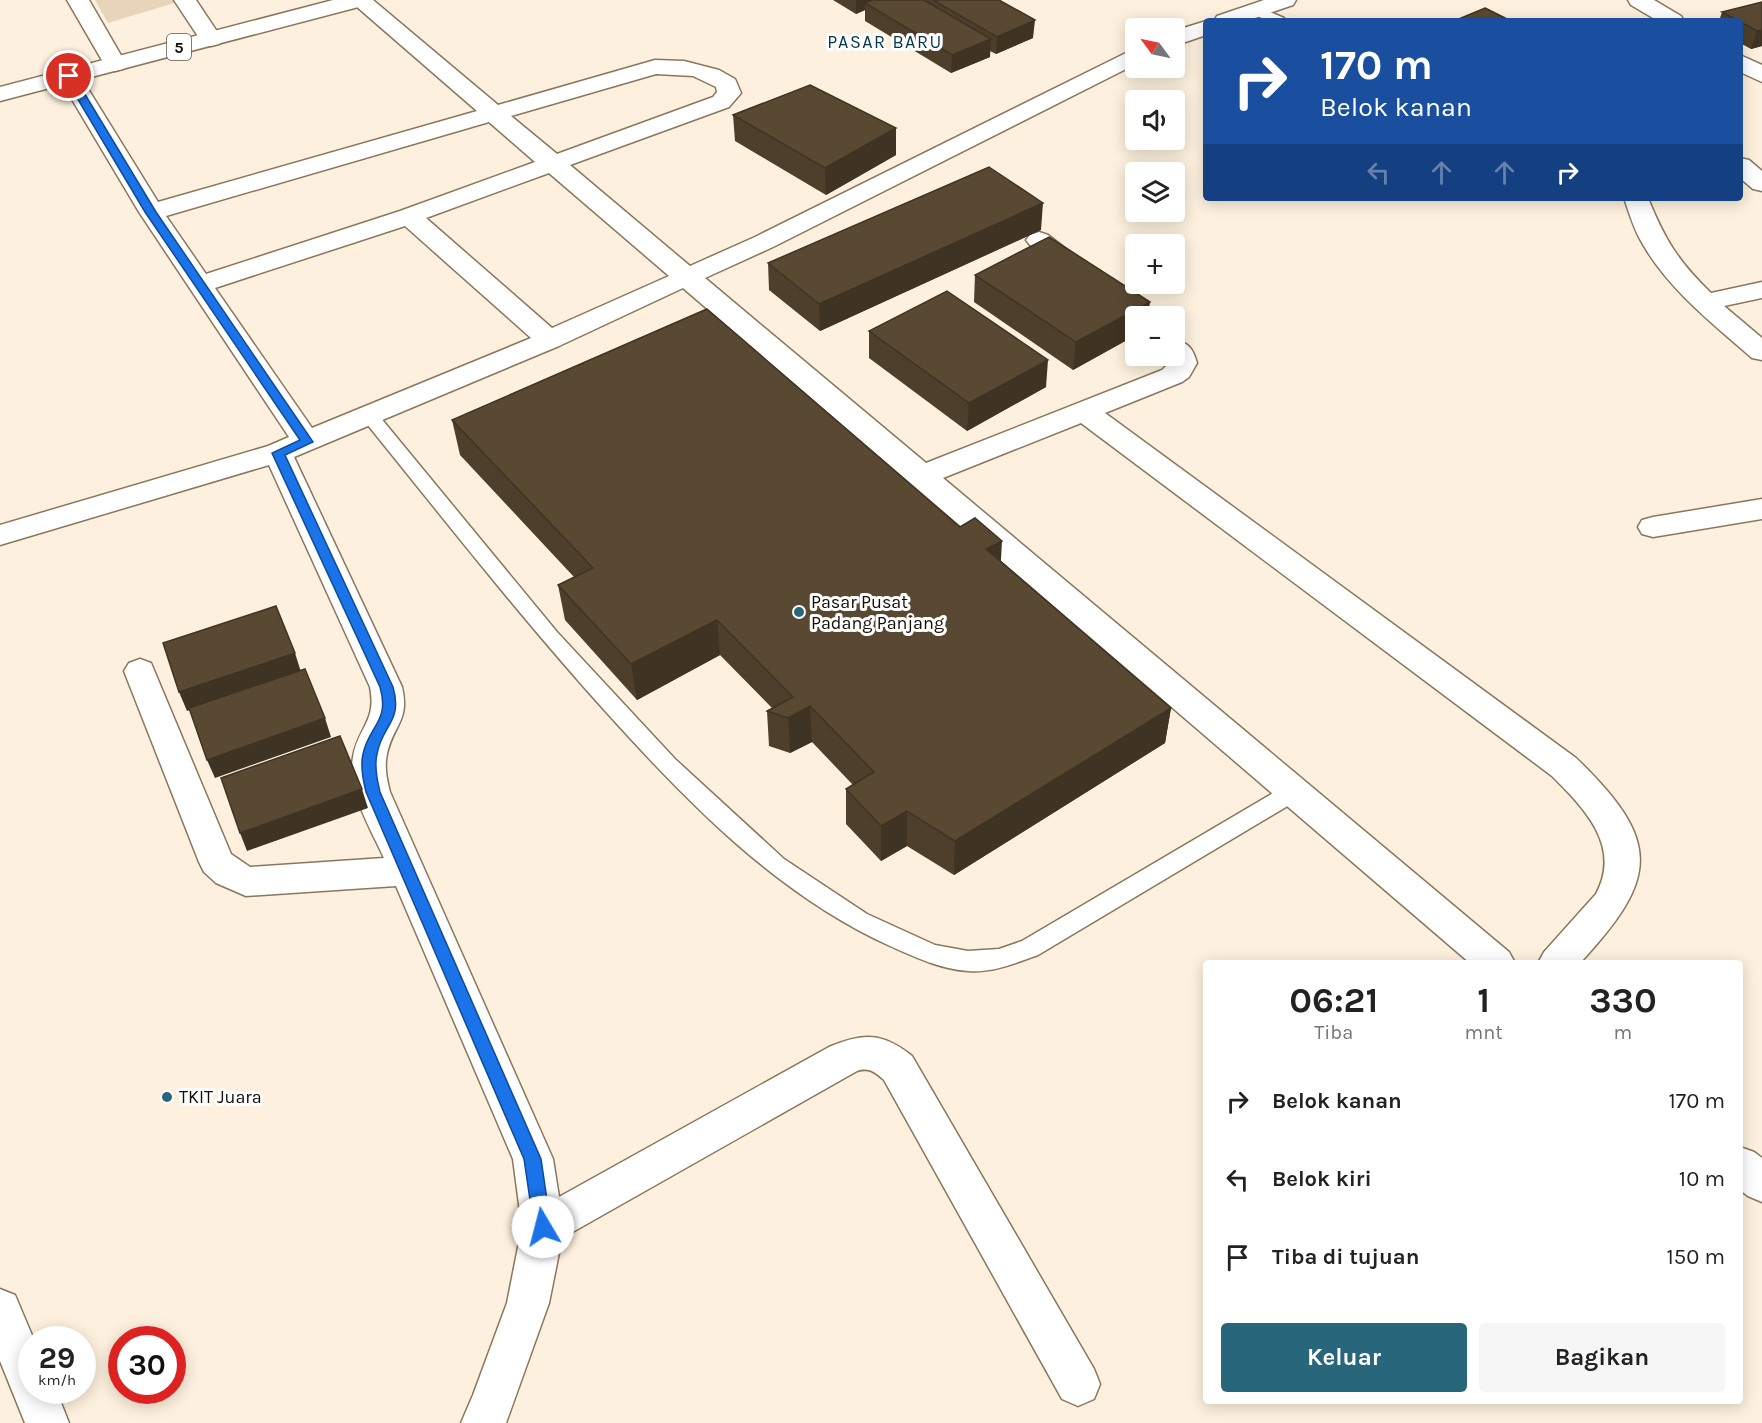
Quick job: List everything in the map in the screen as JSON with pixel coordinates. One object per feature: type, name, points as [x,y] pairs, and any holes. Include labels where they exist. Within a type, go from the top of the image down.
[{"type":"main road","points":[[78,0],[115,64]]},
{"type":"main road","points":[[184,0],[211,39]]},
{"type":"main road","points":[[359,0],[551,164],[689,277],[1492,960]]},
{"type":"main road","name":"5","points":[[0,94],[359,0]]},
{"type":"main road","points":[[1234,18],[1285,0]]},
{"type":"main road","points":[[1639,0],[1668,18]]},
{"type":"main road","points":[[1185,35],[1203,29]]},
{"type":"main road","points":[[0,535],[292,448],[549,340],[764,242],[1125,61]]},
{"type":"main road","points":[[1743,64],[1762,75]]},
{"type":"main road","points":[[151,212],[655,67],[700,70],[716,75],[727,84],[729,93],[721,102],[409,216],[200,284]]},
{"type":"main road","points":[[69,76],[151,212],[200,284],[292,448],[391,703],[386,721],[370,753],[369,777],[373,792],[533,1159],[543,1227],[528,1303],[492,1405],[483,1423]]},
{"type":"main road","points":[[1743,168],[1762,184]]},
{"type":"main road","points":[[1637,201],[1655,244],[1706,302],[1762,352]]},
{"type":"main road","points":[[409,216],[549,340]]},
{"type":"main road","points":[[1039,240],[1125,307]]},
{"type":"main road","points":[[1706,302],[1762,290]]},
{"type":"main road","points":[[921,476],[1172,376],[1182,366]]},
{"type":"main road","points":[[1082,411],[1564,767],[1596,798],[1614,822],[1622,846],[1623,876],[1610,903],[1560,960]]},
{"type":"main road","points":[[1653,527],[1762,509]]},
{"type":"main road","points":[[140,671],[217,862],[229,873],[246,882],[408,871]]},
{"type":"main road","points":[[543,1227],[843,1059],[861,1051],[883,1055],[898,1068],[1078,1384]]},
{"type":"main road","points":[[1743,1168],[1762,1184]]},
{"type":"main road","points":[[0,1309],[18,1352]]},
{"type":"main road","points":[[40,1404],[47,1423]]},
{"type":"lane","points":[[1256,10],[1273,18]]},
{"type":"lane","points":[[369,415],[550,637],[667,765],[776,865],[859,921],[932,954],[968,961],[999,959],[1030,948],[1293,792]]},
{"type":"shaded area","points":[[95,0],[184,0],[108,23]]},
{"type":"building","points":[[873,0],[924,0],[991,39],[952,55],[865,3]]},
{"type":"building","points":[[933,0],[999,0],[1035,20],[997,37]]},
{"type":"building","points":[[1762,2],[1762,30],[1757,31],[1743,23],[1743,18],[1733,18],[1722,12]]},
{"type":"building","points":[[1485,8],[1505,18],[1461,18]]},
{"type":"building","points":[[810,85],[896,128],[825,168],[733,115]]},
{"type":"building","points":[[989,167],[1043,203],[819,304],[768,263]]},
{"type":"building","points":[[1049,237],[1125,286],[1125,294],[1138,294],[1150,302],[1143,306],[1125,306],[1125,316],[1076,342],[975,275]]},
{"type":"building","points":[[947,291],[1048,360],[969,403],[869,331]]},
{"type":"building","name":"Pasar Pusat Padang Panjang","points":[[707,309],[960,527],[975,518],[1002,541],[986,549],[1171,708],[955,841],[907,811],[881,826],[846,789],[874,772],[810,706],[788,718],[767,711],[793,697],[717,620],[631,664],[558,585],[593,568],[452,420]]},
{"type":"building","points":[[276,606],[295,653],[179,692],[163,643]]},
{"type":"building","points":[[305,669],[325,718],[207,760],[189,708]]},
{"type":"building","points":[[340,736],[362,789],[240,833],[221,778]]},
{"type":"place","name":"Pasar Pusat Padang Panjang","points":[[799,612]]},
{"type":"place","name":"TKIT Juara","points":[[167,1097]]},
{"type":"district","name":"PASAR BARU","points":[[885,42]]},
{"type":"route","points":[[69,76],[151,212],[307,442],[278,453],[386,687],[391,703],[386,721],[370,753],[369,777],[373,792],[533,1159],[543,1227]]}]
